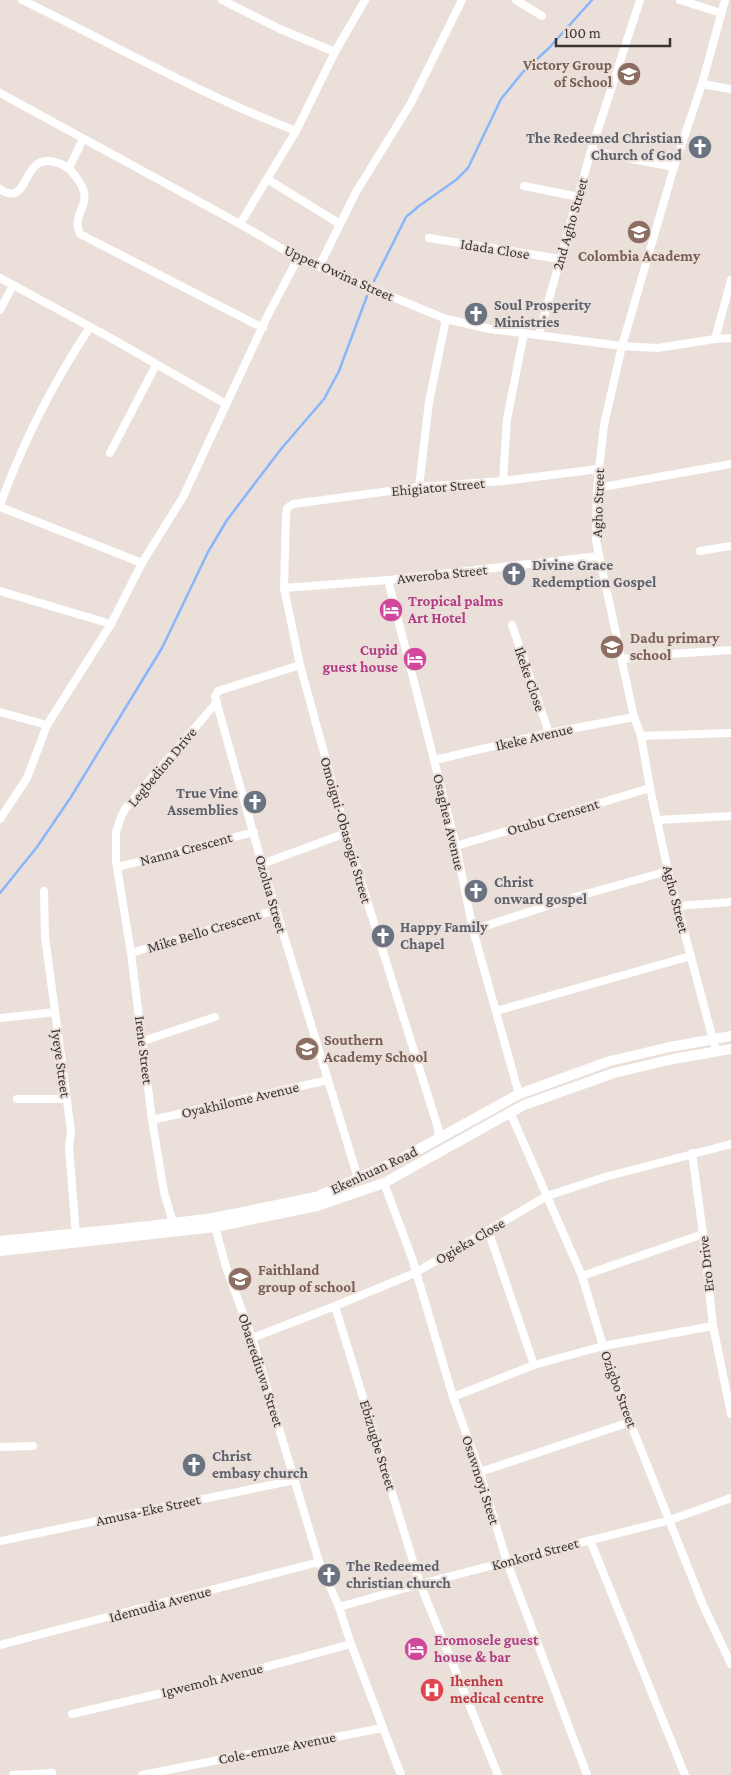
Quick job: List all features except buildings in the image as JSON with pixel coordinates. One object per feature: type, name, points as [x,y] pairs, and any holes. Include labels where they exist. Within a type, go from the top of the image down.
[{"type":"main road","name":"Ekenhuan Road","points":[[214,1223],[316,1197],[395,1162],[519,1094],[610,1061],[670,1047],[731,1036]]},
{"type":"main road","name":"Ekenhuan Road","points":[[0,1251],[214,1223],[317,1206],[384,1183],[524,1105],[614,1073],[673,1059],[731,1049]]},
{"type":"main road","name":"Ekenhuan Road","points":[[0,1241],[174,1228]]},
{"type":"street","points":[[22,0],[248,114],[296,132]]},
{"type":"street","points":[[222,0],[280,29],[335,52]]},
{"type":"street","points":[[240,224],[296,132],[335,52],[365,0]]},
{"type":"street","points":[[319,267],[369,171],[411,103],[462,0]]},
{"type":"street","points":[[516,0],[542,16]]},
{"type":"street","name":"2nd Agho Street","points":[[539,334],[591,151],[640,0]]},
{"type":"street","points":[[680,0],[721,13]]},
{"type":"street","name":"Agho Street","points":[[716,1051],[668,872],[641,736],[634,717],[596,542],[597,488],[604,425],[622,346],[674,167],[702,84],[725,0]]},
{"type":"street","points":[[702,84],[731,89]]},
{"type":"street","name":"Upper Owina Street","points":[[0,93],[240,224],[298,258],[446,319],[490,329],[622,346],[657,348],[731,338]]},
{"type":"street","points":[[69,168],[83,139]]},
{"type":"street","points":[[591,151],[674,167]]},
{"type":"street","points":[[0,189],[7,193],[14,193],[18,190],[33,166],[46,162],[58,163],[69,168],[85,192],[85,200],[77,227],[80,234],[263,328]]},
{"type":"street","points":[[267,179],[340,224]]},
{"type":"street","points":[[524,186],[579,197]]},
{"type":"street","name":"Idada Close","points":[[429,238],[560,259]]},
{"type":"street","points":[[0,819],[27,778],[47,725],[111,624],[142,563],[183,497],[226,404],[298,258]]},
{"type":"street","points":[[0,278],[226,404]]},
{"type":"street","points":[[715,339],[731,280]]},
{"type":"street","points":[[0,310],[13,284]]},
{"type":"street","points":[[419,487],[429,402],[446,319]]},
{"type":"street","points":[[90,327],[66,364],[40,412],[14,466],[0,506],[142,563]]},
{"type":"street","points":[[503,481],[508,419],[524,333]]},
{"type":"street","points":[[110,452],[156,364]]},
{"type":"street","points":[[597,488],[731,464]]},
{"type":"street","name":"Ehigiator Street","points":[[286,516],[287,508],[293,504],[419,487],[503,481],[599,469]]},
{"type":"street","name":"Omoigui-Obasogie Street","points":[[286,516],[284,588],[300,665],[346,833],[435,1118],[439,1138]]},
{"type":"street","points":[[700,551],[731,546]]},
{"type":"street","name":"Aweroba Street","points":[[284,588],[388,580],[599,556]]},
{"type":"street","name":"Osaghea Avenue","points":[[388,580],[456,846],[473,930],[519,1094]]},
{"type":"street","points":[[0,591],[111,624]]},
{"type":"street","name":"Ikeke Close","points":[[512,625],[549,733]]},
{"type":"street","points":[[622,659],[731,650]]},
{"type":"street","points":[[217,702],[215,697],[218,691],[300,665]]},
{"type":"street","name":"Ozolua Street","points":[[217,702],[262,864],[358,1178]]},
{"type":"street","name":"Legbedion Drive","points":[[118,867],[116,861],[116,832],[125,809],[217,702]]},
{"type":"street","points":[[0,712],[47,725]]},
{"type":"street","name":"Ikeke Avenue","points":[[435,760],[549,733],[634,717]]},
{"type":"street","points":[[641,736],[731,733]]},
{"type":"street","name":"Otubu Crensent","points":[[456,846],[650,788]]},
{"type":"street","points":[[657,820],[731,816]]},
{"type":"street","name":"Nanna Crescent","points":[[118,867],[254,832]]},
{"type":"street","points":[[262,864],[346,833]]},
{"type":"street","name":"Irene Street","points":[[118,867],[143,1041],[152,1120],[164,1192],[174,1228]]},
{"type":"street","points":[[473,930],[575,897],[668,872]]},
{"type":"street","name":"Iyeye Street","points":[[44,891],[44,937],[71,1131],[69,1148],[76,1234]]},
{"type":"street","points":[[677,906],[731,902]]},
{"type":"street","name":"Mike Bello Crescent","points":[[131,953],[276,910]]},
{"type":"street","points":[[496,1011],[690,956]]},
{"type":"street","points":[[0,1018],[55,1012]]},
{"type":"street","points":[[143,1041],[214,1017]]},
{"type":"street","name":"Oyakhilome Avenue","points":[[152,1120],[328,1080]]},
{"type":"street","points":[[17,1099],[66,1099]]},
{"type":"street","name":"Ozigbo Street","points":[[510,1112],[582,1276],[603,1346],[630,1422],[702,1605],[731,1664]]},
{"type":"street","points":[[692,1153],[731,1144]]},
{"type":"street","name":"Ogieka Close","points":[[252,1338],[415,1273],[547,1196],[605,1177],[692,1153]]},
{"type":"street","name":"Ero Drive","points":[[692,1153],[713,1326],[731,1414]]},
{"type":"street","name":"Osawnoyi Steet","points":[[384,1183],[415,1273],[453,1397],[480,1472],[507,1562],[587,1775]]},
{"type":"street","name":"Obaerediuwa Street","points":[[214,1223],[226,1268],[252,1338],[319,1562],[339,1607],[350,1644],[401,1775]]},
{"type":"street","points":[[488,1230],[534,1365]]},
{"type":"street","points":[[582,1276],[703,1234]]},
{"type":"street","name":"Ebizugbe Street","points":[[335,1306],[420,1584],[498,1775]]},
{"type":"street","points":[[453,1397],[534,1365],[603,1346],[713,1326]]},
{"type":"street","points":[[480,1472],[630,1422]]},
{"type":"street","points":[[0,1447],[33,1446]]},
{"type":"street","name":"Amusa-Eke Street","points":[[0,1541],[295,1480]]},
{"type":"street","name":"Konkord Street","points":[[339,1607],[420,1584],[670,1520],[731,1498]]},
{"type":"street","points":[[590,1540],[684,1775]]},
{"type":"street","name":"Idemudia Avenue","points":[[0,1645],[319,1562]]},
{"type":"street","name":"Igwemoh Avenue","points":[[72,1714],[210,1682],[350,1644]]},
{"type":"street","name":"Cole-emuze Avenue","points":[[142,1775],[382,1728]]},
{"type":"street","points":[[13,1775],[52,1772]]},
{"type":"waterway","points":[[374,281],[406,217],[456,180],[468,168],[501,99],[523,72],[549,48],[592,0]]},
{"type":"waterway","points":[[0,893],[37,847],[71,797],[162,648],[208,552],[227,520],[281,449],[324,399],[339,371],[367,296]]},
{"type":"place","name":"Victory Group of School","points":[[629,74]]},
{"type":"place","name":"The Redeemed Christian Church of God","points":[[700,147]]},
{"type":"place","name":"Colombia Academy","points":[[639,232]]},
{"type":"place","name":"Soul Prosperity Ministries","points":[[476,314]]},
{"type":"place","name":"Divine Grace Redemption Gospel","points":[[514,574]]},
{"type":"place","name":"Tropical palms Art Hotel","points":[[391,610]]},
{"type":"place","name":"Dadu primary school","points":[[612,647]]},
{"type":"place","name":"Cupid guest house","points":[[415,659]]},
{"type":"place","name":"True Vine Assemblies","points":[[255,802]]},
{"type":"place","name":"Christ onward gospel","points":[[476,891]]},
{"type":"place","name":"Happy Family Chapel","points":[[383,936]]},
{"type":"place","name":"Southern Academy School","points":[[307,1049]]},
{"type":"place","name":"Faithland group of school","points":[[240,1279]]},
{"type":"place","name":"Christ embasy church","points":[[194,1465]]},
{"type":"place","name":"The Redeemed christian church","points":[[329,1575]]},
{"type":"place","name":"Eromosele guest house & bar","points":[[416,1649]]},
{"type":"place","name":"Ihenhen medical centre","points":[[432,1690]]}]
